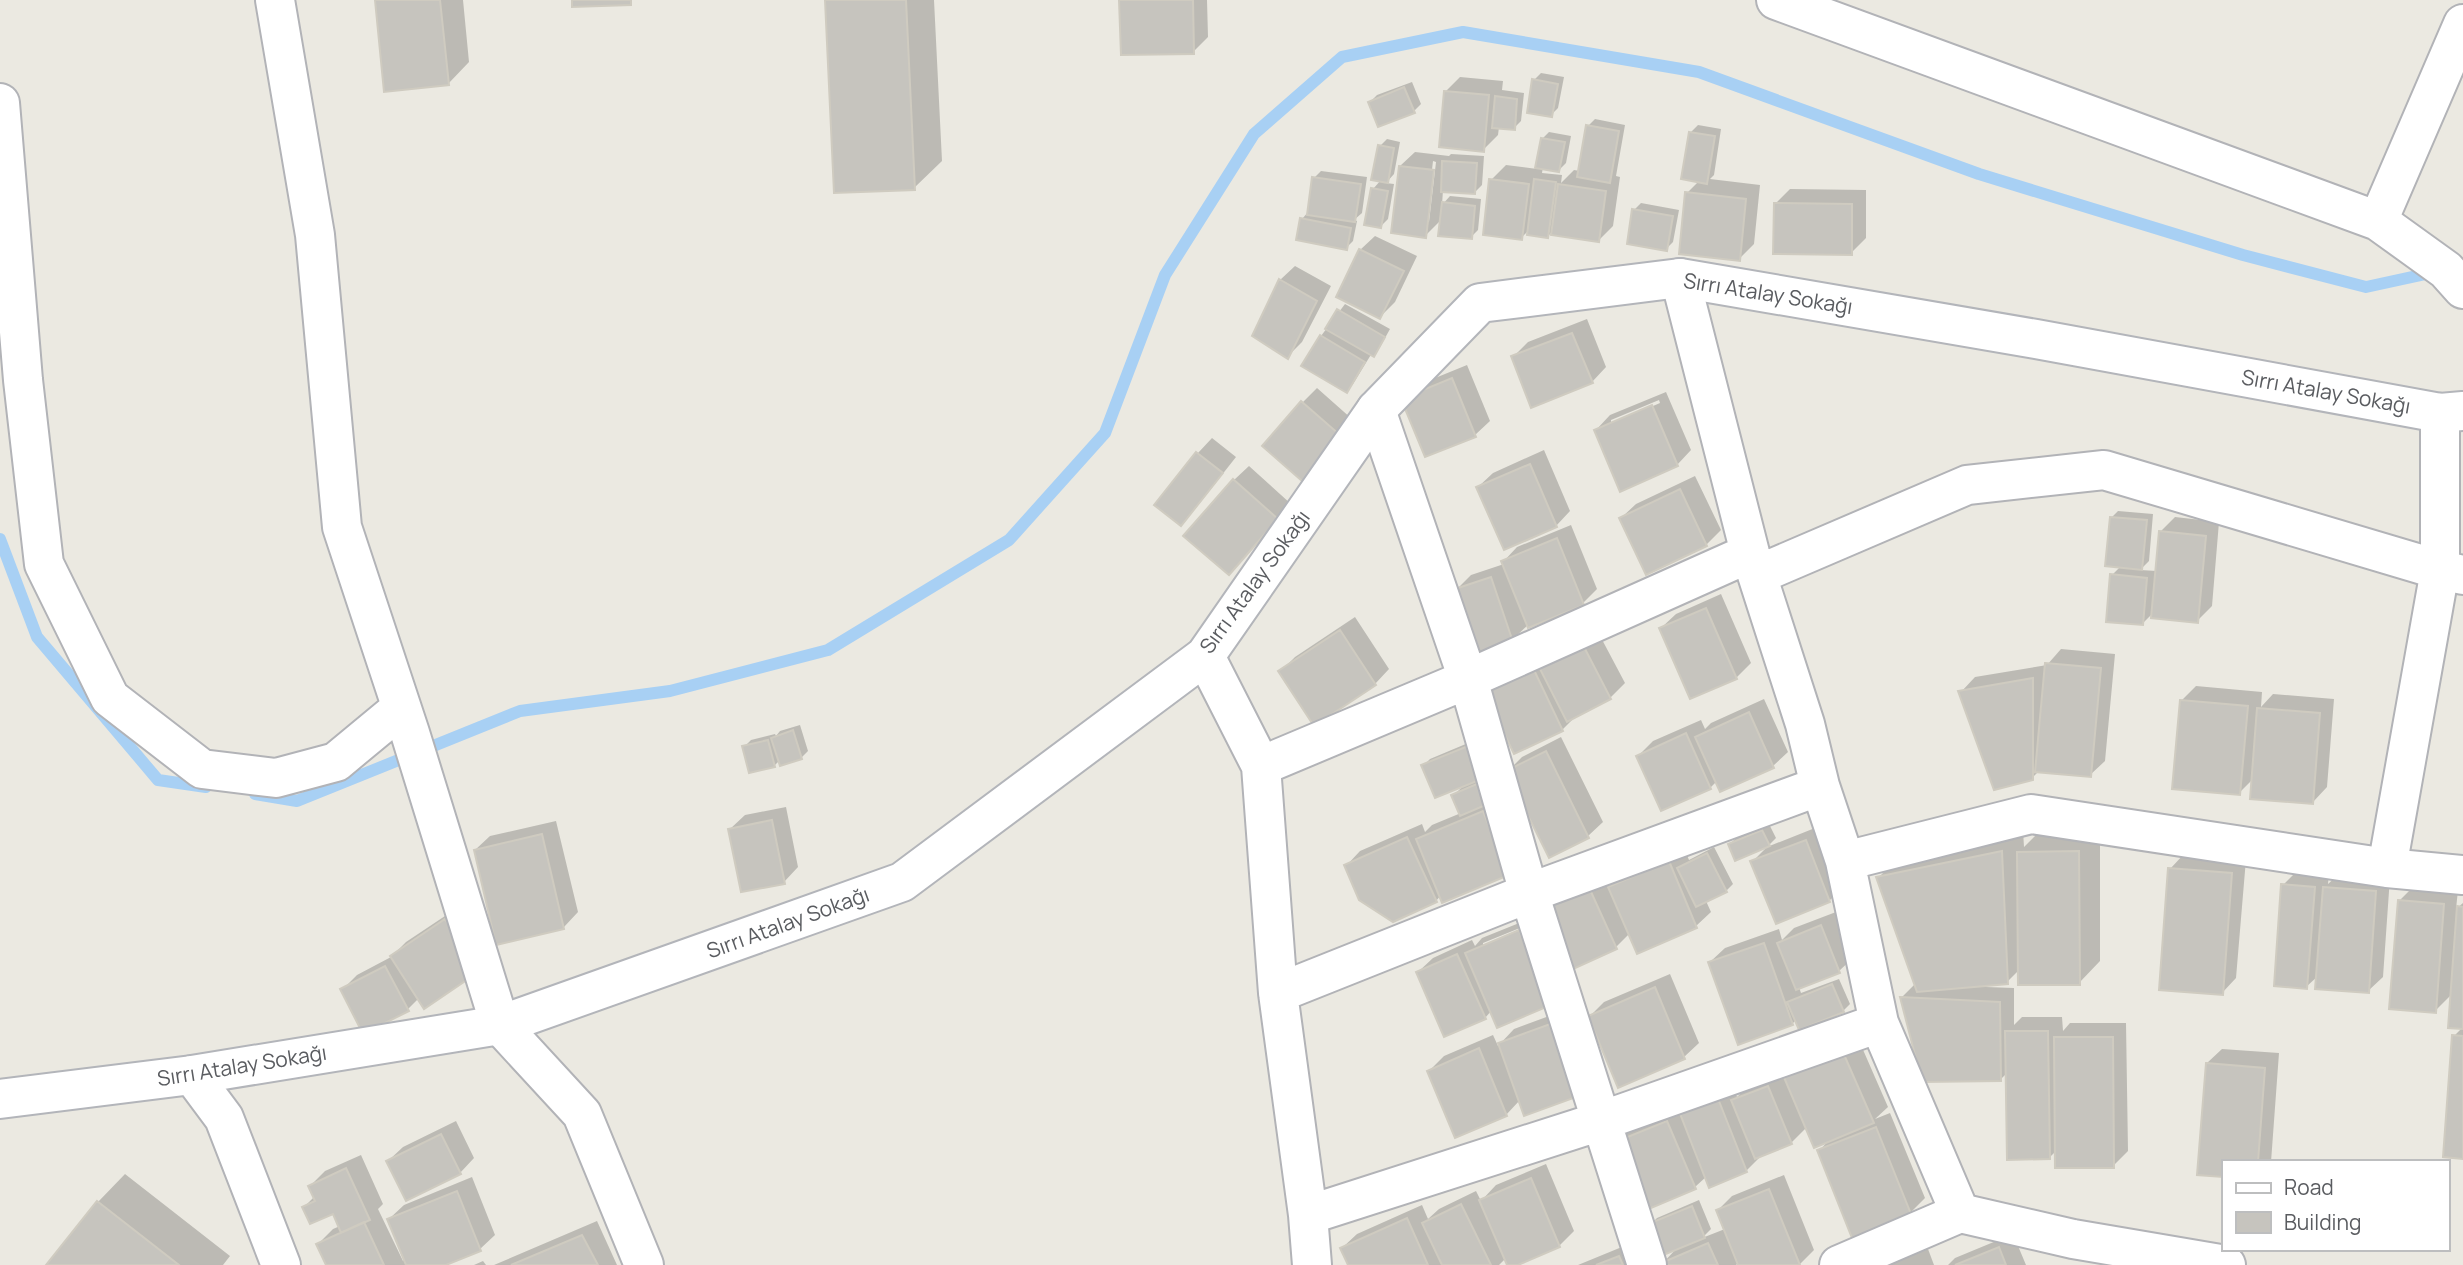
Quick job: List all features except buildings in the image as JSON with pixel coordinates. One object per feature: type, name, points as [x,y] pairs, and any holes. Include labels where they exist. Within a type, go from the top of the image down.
[{"type":"street","points":[[275,0],[315,235],[342,527],[410,733],[500,1025],[582,1114],[645,1265]]},
{"type":"street","points":[[1776,0],[2378,221],[2446,270],[2463,289]]},
{"type":"street","points":[[2378,221],[2463,24]]},
{"type":"street","points":[[0,103],[23,380],[44,564],[110,698],[202,769],[276,778],[336,762],[400,709]]},
{"type":"street","points":[[1680,278],[1753,564],[1805,724],[1820,786],[1845,861],[1879,1023],[1960,1213]]},
{"type":"street","name":"Sırrı Atalay Sokağı","points":[[0,1099],[192,1075],[500,1025],[902,882],[1205,656],[1376,410],[1480,303],[1680,278],[2451,412]]},
{"type":"street","points":[[1376,410],[1468,679],[1529,893],[1647,1265]]},
{"type":"street","points":[[2387,868],[2452,573],[2451,412]]},
{"type":"street","points":[[1261,766],[1753,564],[1967,485],[2104,470],[2452,573]]},
{"type":"street","points":[[1205,656],[1261,766],[1278,993],[1308,1215],[1312,1265]]},
{"type":"street","points":[[1278,993],[1529,893],[1820,786]]},
{"type":"street","points":[[1845,861],[2031,814],[2387,868],[2463,875]]},
{"type":"street","points":[[1308,1215],[1601,1121],[1879,1023]]},
{"type":"street","points":[[192,1075],[225,1118],[281,1265]]},
{"type":"street","points":[[1839,1265],[1960,1213],[2072,1252],[2226,1265]]},
{"type":"waterway","points":[[255,794],[297,801],[520,711],[670,691],[828,650],[1009,540],[1105,433],[1165,275],[1254,134],[1342,57],[1463,32],[1699,72],[1979,174],[2243,255],[2366,287],[2435,272]]},
{"type":"waterway","points":[[0,539],[37,637],[158,780],[206,787]]}]
